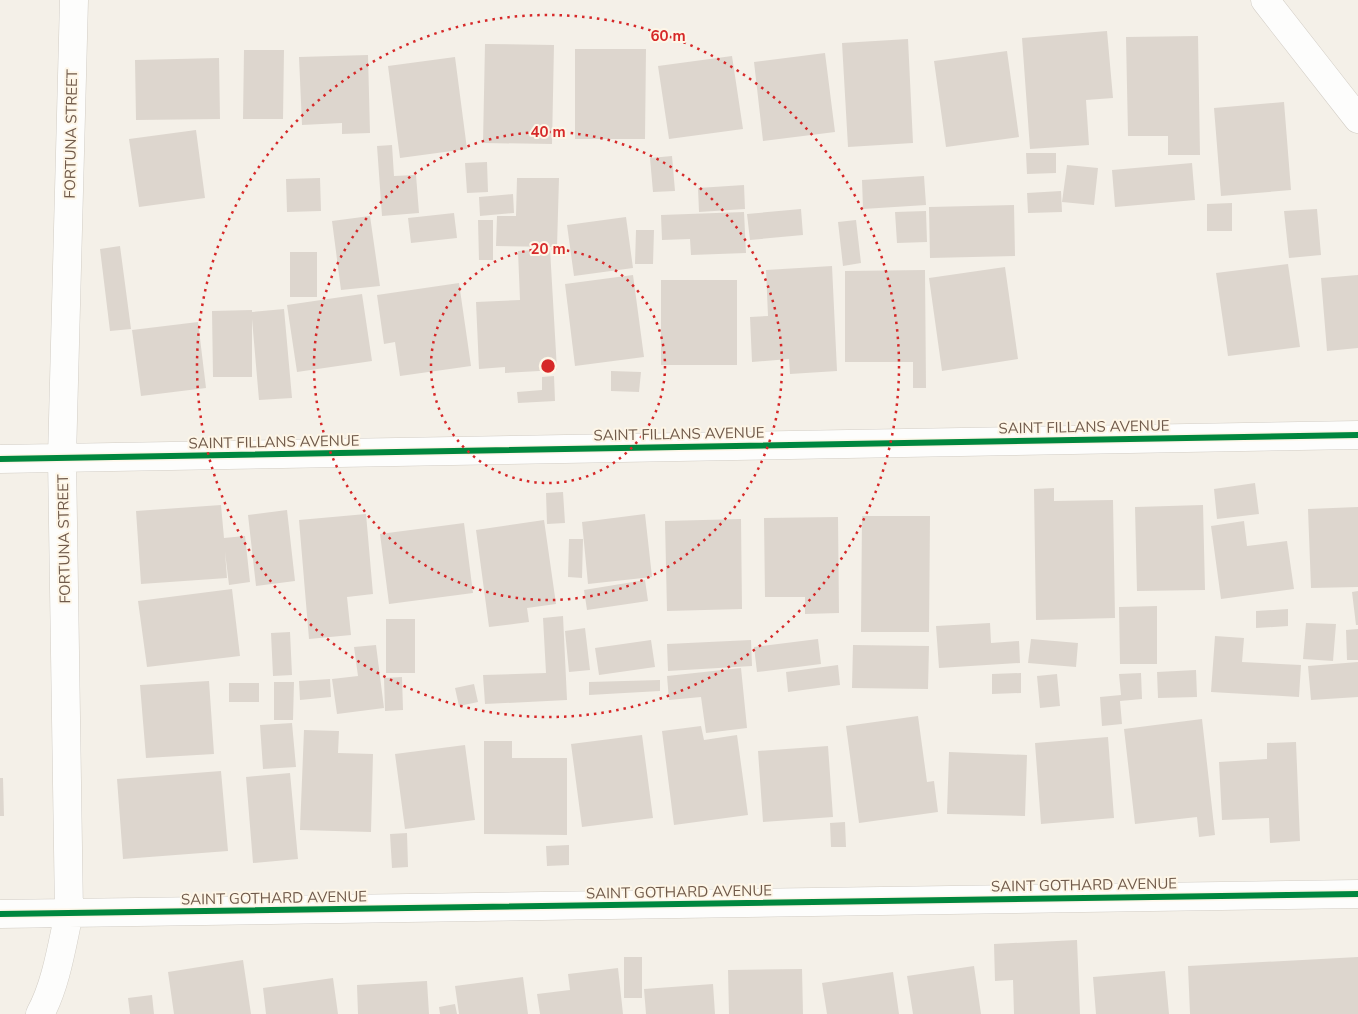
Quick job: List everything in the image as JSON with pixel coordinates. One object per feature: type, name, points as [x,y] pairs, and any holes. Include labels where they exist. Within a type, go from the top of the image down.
[{"type":"street","name":"FORTUNA STREET","points":[[40,1014],[44,1008],[54,977],[69,913],[62,458],[74,0]]},
{"type":"street","points":[[1265,0],[1358,119]]},
{"type":"street","name":"SAINT FILLANS AVENUE","points":[[0,459],[1358,435]]},
{"type":"street","name":"SAINT GOTHARD AVENUE","points":[[0,914],[1358,894]]},
{"type":"building","points":[[1107,31],[1113,98],[1086,100],[1089,145],[1030,149],[1022,38]]},
{"type":"building","points":[[1198,36],[1200,155],[1168,155],[1168,136],[1128,136],[1126,37]]},
{"type":"building","points":[[908,39],[913,143],[848,147],[842,43]]},
{"type":"building","points":[[485,44],[554,45],[552,144],[483,143]]},
{"type":"building","points":[[575,49],[646,49],[645,139],[575,139]]},
{"type":"building","points":[[244,50],[284,50],[283,119],[243,119]]},
{"type":"building","points":[[1007,51],[1019,137],[946,147],[934,61]]},
{"type":"building","points":[[825,53],[835,132],[763,141],[754,62]]},
{"type":"building","points":[[368,55],[370,133],[342,134],[342,123],[302,125],[299,57]]},
{"type":"building","points":[[732,56],[743,129],[669,139],[658,66]]},
{"type":"building","points":[[455,57],[467,149],[400,158],[388,66]]},
{"type":"building","points":[[219,58],[220,119],[136,120],[135,60]]},
{"type":"building","points":[[1284,102],[1291,190],[1221,196],[1214,108]]},
{"type":"building","points":[[196,130],[205,198],[139,207],[129,139]]},
{"type":"building","points":[[392,145],[394,176],[416,175],[419,213],[382,216],[377,146]]},
{"type":"building","points":[[1026,153],[1056,153],[1056,173],[1027,174]]},
{"type":"building","points":[[672,156],[675,191],[653,192],[650,158]]},
{"type":"building","points":[[487,162],[488,192],[467,193],[465,163]]},
{"type":"building","points":[[1192,163],[1195,200],[1115,207],[1112,170]]},
{"type":"building","points":[[1067,165],[1098,168],[1094,205],[1062,202]]},
{"type":"building","points":[[924,176],[926,205],[863,209],[862,180]]},
{"type":"building","points":[[320,178],[321,211],[287,212],[286,179]]},
{"type":"building","points":[[517,178],[559,178],[557,247],[496,246],[497,216],[516,216]]},
{"type":"building","points":[[744,185],[745,209],[699,212],[698,188]]},
{"type":"building","points":[[1061,191],[1062,212],[1028,213],[1027,193]]},
{"type":"building","points":[[513,194],[514,213],[480,216],[479,197]]},
{"type":"building","points":[[1232,203],[1232,231],[1207,231],[1207,204]]},
{"type":"building","points":[[1014,205],[1015,256],[930,258],[929,207]]},
{"type":"building","points":[[801,209],[803,235],[750,240],[747,214]]},
{"type":"building","points":[[1317,209],[1321,255],[1289,258],[1284,211]]},
{"type":"building","points":[[926,211],[927,242],[897,243],[895,212]]},
{"type":"building","points":[[744,212],[746,253],[691,255],[690,239],[662,240],[661,215]]},
{"type":"building","points":[[454,213],[457,238],[411,243],[408,218]]},
{"type":"building","points":[[370,216],[380,286],[341,290],[332,221]]},
{"type":"building","points":[[626,217],[633,268],[574,276],[567,225]]},
{"type":"building","points":[[478,220],[493,220],[493,260],[479,260]]},
{"type":"building","points":[[856,220],[861,263],[843,266],[838,222]]},
{"type":"building","points":[[636,230],[654,230],[653,264],[635,264]]},
{"type":"building","points":[[120,246],[131,329],[110,331],[100,249]]},
{"type":"building","points":[[550,249],[557,370],[505,373],[505,367],[479,369],[476,302],[520,300],[518,251]]},
{"type":"building","points":[[290,252],[317,252],[317,297],[290,297]]},
{"type":"building","points":[[1288,264],[1300,347],[1228,356],[1216,273]]},
{"type":"building","points":[[832,266],[837,371],[790,374],[789,359],[752,362],[750,317],[768,316],[766,270]]},
{"type":"building","points":[[1005,267],[1018,359],[942,371],[929,278]]},
{"type":"building","points":[[925,270],[926,388],[913,388],[913,362],[845,362],[845,271]]},
{"type":"building","points":[[633,275],[644,357],[575,366],[565,284]]},
{"type":"building","points":[[1358,275],[1358,348],[1327,351],[1321,278]]},
{"type":"building","points":[[661,280],[737,280],[737,365],[661,365]]},
{"type":"building","points":[[459,283],[471,366],[400,376],[395,342],[384,344],[377,295]]},
{"type":"building","points":[[362,294],[372,361],[297,372],[287,305]]},
{"type":"building","points":[[284,309],[292,398],[259,400],[252,319],[252,377],[213,377],[212,311],[252,310],[252,312]]},
{"type":"building","points":[[198,322],[206,388],[141,396],[132,330]]},
{"type":"building","points":[[611,371],[641,372],[639,392],[611,391]]},
{"type":"building","points":[[554,376],[555,401],[518,403],[517,392],[542,390],[542,377]]},
{"type":"building","points":[[1255,483],[1259,514],[1217,519],[1214,489]]},
{"type":"building","points":[[1054,488],[1054,501],[1113,500],[1115,618],[1036,620],[1034,489]]},
{"type":"building","points":[[563,492],[565,523],[547,524],[546,493]]},
{"type":"building","points":[[221,505],[224,538],[245,536],[250,582],[229,585],[225,552],[227,578],[141,584],[136,511]]},
{"type":"building","points":[[1203,505],[1205,590],[1137,591],[1135,507]]},
{"type":"building","points":[[1358,507],[1358,587],[1311,588],[1308,509]]},
{"type":"building","points":[[287,510],[295,581],[256,586],[248,515]]},
{"type":"building","points":[[366,514],[373,594],[347,597],[351,635],[309,639],[299,520]]},
{"type":"building","points":[[645,514],[652,577],[588,584],[582,522]]},
{"type":"building","points":[[862,516],[930,516],[929,632],[861,632]]},
{"type":"building","points":[[838,517],[839,613],[805,614],[805,597],[765,597],[764,518]]},
{"type":"building","points":[[741,519],[742,609],[667,611],[665,521]]},
{"type":"building","points":[[544,520],[556,604],[527,608],[529,622],[489,627],[476,530]]},
{"type":"building","points":[[1244,521],[1247,546],[1287,541],[1294,589],[1221,599],[1211,526]]},
{"type":"building","points":[[464,523],[473,593],[389,604],[380,534]]},
{"type":"building","points":[[569,539],[583,539],[582,578],[568,577]]},
{"type":"building","points":[[645,580],[648,601],[587,610],[584,590]]},
{"type":"building","points":[[232,589],[240,656],[147,667],[138,601]]},
{"type":"building","points":[[1358,591],[1358,625],[1356,625],[1352,592]]},
{"type":"building","points":[[1157,606],[1157,664],[1120,664],[1119,607]]},
{"type":"building","points":[[1288,609],[1288,626],[1256,628],[1256,611]]},
{"type":"building","points":[[563,616],[567,700],[485,704],[483,675],[546,673],[543,618]]},
{"type":"building","points":[[386,619],[415,619],[415,673],[386,673]]},
{"type":"building","points":[[990,623],[991,643],[1019,641],[1020,663],[939,668],[936,626]]},
{"type":"building","points":[[1306,623],[1336,624],[1333,661],[1303,659]]},
{"type":"building","points":[[585,628],[590,670],[569,672],[565,631]]},
{"type":"building","points":[[1358,629],[1358,660],[1347,660],[1346,630]]},
{"type":"building","points":[[290,632],[292,675],[273,676],[271,633]]},
{"type":"building","points":[[1215,636],[1244,638],[1242,662],[1301,665],[1299,697],[1211,692]]},
{"type":"building","points":[[818,639],[821,664],[757,672],[754,647]]},
{"type":"building","points":[[1031,639],[1078,643],[1076,667],[1028,663]]},
{"type":"building","points":[[651,640],[655,667],[599,675],[595,648]]},
{"type":"building","points":[[751,640],[752,666],[668,671],[667,644]]},
{"type":"building","points":[[376,645],[384,708],[337,714],[332,679],[358,676],[354,647]]},
{"type":"building","points":[[853,645],[929,646],[928,689],[852,688]]},
{"type":"building","points":[[1358,662],[1358,697],[1311,700],[1308,666]]},
{"type":"building","points":[[838,665],[840,685],[788,692],[786,672]]},
{"type":"building","points":[[741,668],[747,728],[706,733],[701,697],[669,700],[667,676]]},
{"type":"building","points":[[1196,670],[1197,697],[1158,698],[1157,672]]},
{"type":"building","points":[[1021,673],[1021,693],[992,694],[992,674]]},
{"type":"building","points":[[1141,673],[1142,699],[1120,701],[1122,724],[1102,726],[1100,697],[1121,695],[1119,674]]},
{"type":"building","points":[[1057,674],[1060,706],[1040,708],[1037,676]]},
{"type":"building","points":[[402,677],[403,710],[385,711],[384,678]]},
{"type":"building","points":[[330,679],[331,697],[300,700],[299,681]]},
{"type":"building","points":[[660,680],[660,691],[589,695],[589,682]]},
{"type":"building","points":[[209,681],[214,754],[146,758],[140,685]]},
{"type":"building","points":[[274,682],[294,682],[293,720],[274,720]]},
{"type":"building","points":[[229,683],[259,683],[259,702],[229,702]]},
{"type":"building","points":[[474,684],[478,702],[459,706],[455,688]]},
{"type":"building","points":[[918,716],[927,782],[934,781],[938,812],[859,823],[846,726]]},
{"type":"building","points":[[1202,719],[1215,835],[1199,837],[1197,817],[1135,824],[1124,729]]},
{"type":"building","points":[[292,723],[296,767],[263,769],[260,725]]},
{"type":"building","points":[[701,726],[704,740],[737,735],[748,815],[674,825],[662,731]]},
{"type":"building","points":[[304,730],[339,731],[338,753],[373,754],[371,832],[300,830]]},
{"type":"building","points":[[642,735],[653,818],[582,827],[571,744]]},
{"type":"building","points":[[1108,737],[1114,818],[1041,824],[1035,743]]},
{"type":"building","points":[[484,741],[512,741],[512,758],[567,758],[567,835],[484,834]]},
{"type":"building","points":[[1296,742],[1300,841],[1270,843],[1269,818],[1222,820],[1219,762],[1267,759],[1267,743]]},
{"type":"building","points":[[465,745],[475,820],[405,829],[395,754]]},
{"type":"building","points":[[828,746],[833,817],[763,822],[758,751]]},
{"type":"building","points":[[949,752],[1027,755],[1025,816],[947,814]]},
{"type":"building","points":[[221,771],[228,851],[123,859],[117,779]]},
{"type":"building","points":[[290,773],[298,859],[253,863],[246,777]]},
{"type":"building","points":[[0,778],[3,778],[4,816],[0,816]]},
{"type":"building","points":[[845,822],[846,847],[831,847],[830,823]]},
{"type":"building","points":[[407,833],[408,867],[392,868],[390,834]]},
{"type":"building","points":[[569,845],[569,865],[547,866],[546,846]]},
{"type":"building","points":[[1077,940],[1080,1014],[1014,1014],[1013,980],[995,981],[994,944]]},
{"type":"building","points":[[624,957],[642,957],[642,998],[624,998]]},
{"type":"building","points":[[1358,957],[1358,1014],[1190,1014],[1188,966]]},
{"type":"building","points":[[243,960],[251,1014],[174,1014],[168,972]]},
{"type":"building","points":[[974,966],[981,1014],[913,1014],[907,976]]},
{"type":"building","points":[[618,968],[623,1014],[540,1014],[537,994],[570,990],[568,974]]},
{"type":"building","points":[[802,969],[803,1014],[729,1014],[728,970]]},
{"type":"building","points":[[1165,971],[1169,1014],[1096,1014],[1093,977]]},
{"type":"building","points":[[893,972],[899,1014],[827,1014],[822,983]]},
{"type":"building","points":[[523,977],[528,1014],[459,1014],[455,986]]},
{"type":"building","points":[[333,978],[338,1014],[266,1014],[263,988]]},
{"type":"building","points":[[427,981],[429,1014],[358,1014],[357,985]]},
{"type":"building","points":[[713,984],[715,1014],[646,1014],[644,989]]},
{"type":"building","points":[[152,995],[154,1014],[130,1014],[128,998]]},
{"type":"building","points":[[455,1004],[457,1014],[440,1014],[439,1007]]},
{"type":"cycle path","points":[[0,459],[1358,435]]},
{"type":"cycle path","points":[[0,914],[1358,894]]}]
